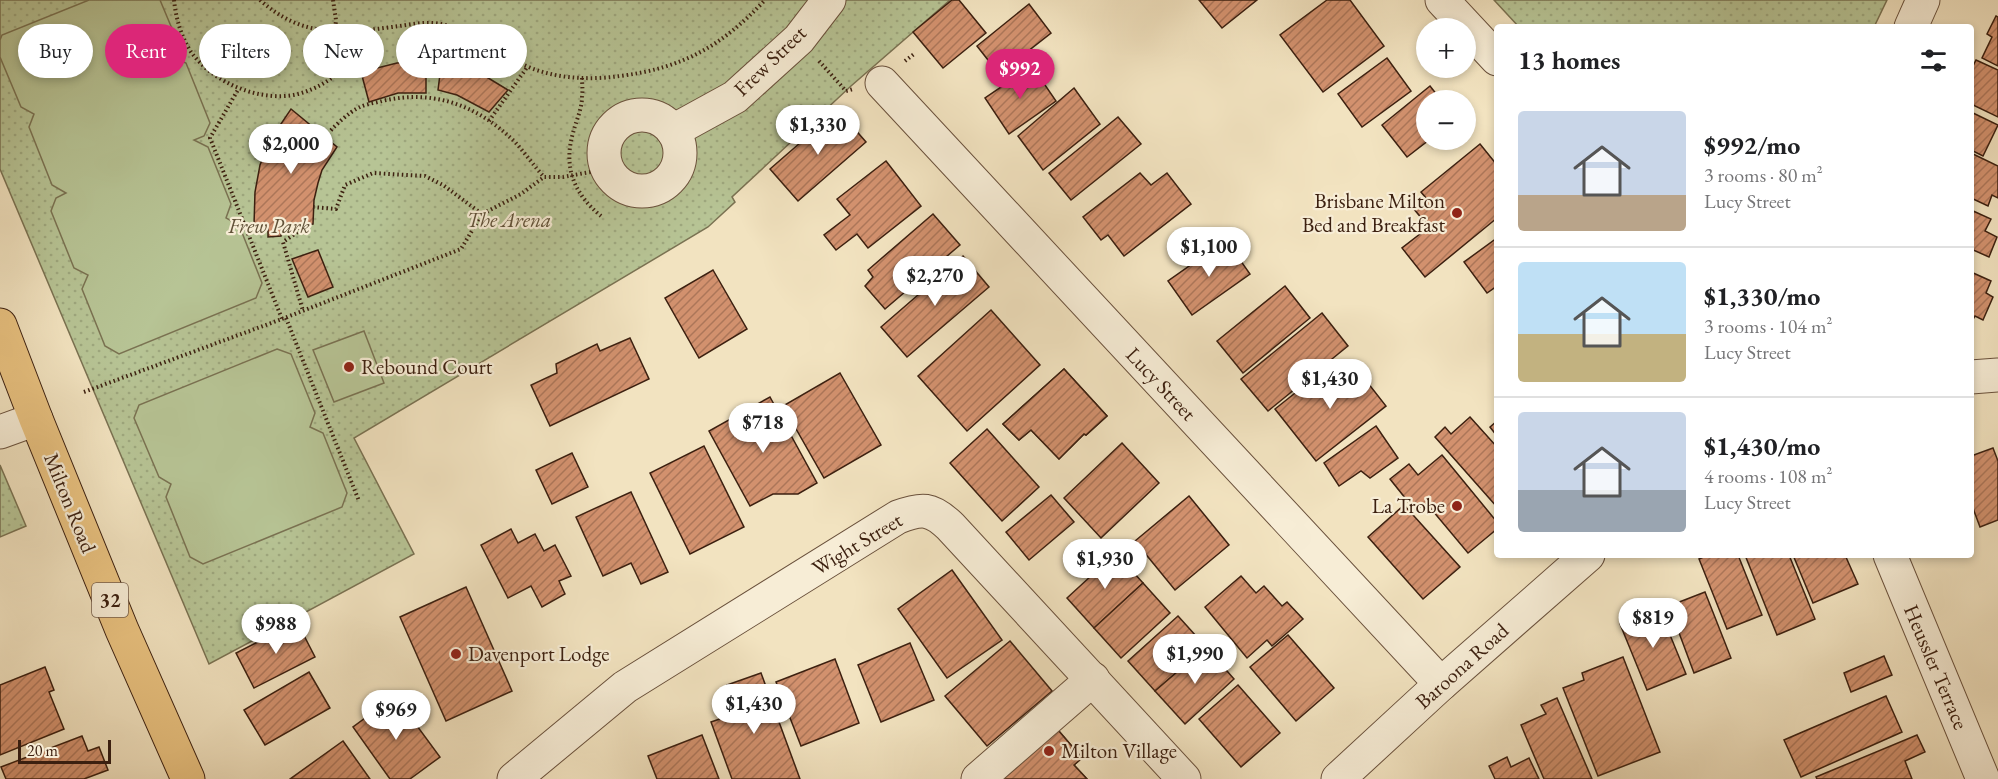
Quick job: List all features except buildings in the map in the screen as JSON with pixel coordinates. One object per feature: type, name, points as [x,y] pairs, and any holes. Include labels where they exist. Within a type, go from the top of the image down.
[{"type":"main road","name":"Milton Road","points":[[0,325],[122,630],[188,779]]},
{"type":"street","name":"Frew Street","points":[[673,131],[735,97],[799,39],[829,0]]},
{"type":"street","points":[[1442,0],[1494,56]]},
{"type":"street","points":[[1912,24],[1923,0]]},
{"type":"street","name":"Lucy Street","points":[[882,83],[1441,684]]},
{"type":"street","points":[[640,115],[658,119],[673,131],[680,154],[671,178],[661,186],[649,190],[624,187],[614,180],[607,169],[604,145],[609,133],[628,117],[640,115]]},
{"type":"street","points":[[1974,377],[1998,375]]},
{"type":"street","points":[[0,432],[36,419]]},
{"type":"street","name":"Wight Street","points":[[514,779],[625,687],[898,518],[915,510],[932,512],[950,526],[1184,779]]},
{"type":"street","name":"Baroona Road","points":[[1338,779],[1441,684],[1585,558]]},
{"type":"street","name":"Heussler Terrace","points":[[1891,558],[1983,779]]},
{"type":"street","points":[[978,779],[1093,679]]},
{"type":"path","points":[[174,0],[180,31],[192,53],[208,70],[239,87],[258,94],[285,96],[310,89],[331,78]]},
{"type":"path","points":[[260,0],[285,20],[303,27]]},
{"type":"path","points":[[333,0],[336,24]]},
{"type":"path","points":[[384,29],[424,23],[441,24],[474,37],[506,57],[528,66],[554,74],[602,78],[644,73],[679,63],[724,38],[765,0]]},
{"type":"path","points":[[489,121],[528,66]]},
{"type":"path","points":[[582,78],[582,98],[572,136],[570,154],[572,175],[581,197],[601,216]]},
{"type":"path","points":[[239,87],[210,138],[359,501]]},
{"type":"path","points":[[325,137],[330,130],[359,107],[399,97],[433,97],[457,103],[489,121],[515,142],[544,177]]},
{"type":"path","points":[[84,392],[303,311],[461,249],[482,214],[521,194],[544,177],[607,169]]},
{"type":"path","points":[[313,207],[336,209],[345,185],[373,173],[425,176],[443,185],[482,214]]},
{"type":"path","points":[[300,224],[299,231],[283,242],[303,311]]},
{"type":"green space","name":"Frew Park","points":[[0,0],[950,0],[851,86],[732,197],[735,202],[708,227],[354,438],[414,554],[209,664],[0,169]]},
{"type":"green space","points":[[89,0],[160,0],[170,24],[105,24],[105,78],[187,78],[187,66],[210,123],[204,136],[194,140],[208,147],[231,204],[226,218],[239,225],[262,283],[256,298],[119,354],[105,346],[82,289],[88,275],[74,268],[51,211],[56,198],[66,193],[52,185],[29,127],[34,114],[21,107],[0,57],[2,35],[18,29],[18,78],[93,78],[93,24],[29,24]]},
{"type":"green space","points":[[1494,0],[1887,0],[1875,24],[1516,24]]},
{"type":"green space","name":"Rebound Court","points":[[364,331],[384,383],[334,402],[313,350]]},
{"type":"green space","points":[[277,349],[291,354],[315,413],[310,427],[323,433],[347,493],[342,507],[203,564],[190,557],[166,497],[171,484],[159,477],[134,418],[139,405]]},
{"type":"green space","points":[[0,465],[26,526],[0,537]]},
{"type":"place","name":"Brisbane Milton Bed and Breakfast","points":[[1457,213]]},
{"type":"place","name":"Rebound Court","points":[[349,367]]},
{"type":"place","name":"La Trobe","points":[[1457,506]]},
{"type":"place","name":"Davenport Lodge","points":[[456,654]]},
{"type":"place","name":"Milton Village","points":[[1049,751]]},
{"type":"park label","name":"The Arena","points":[[509,220]]}]
